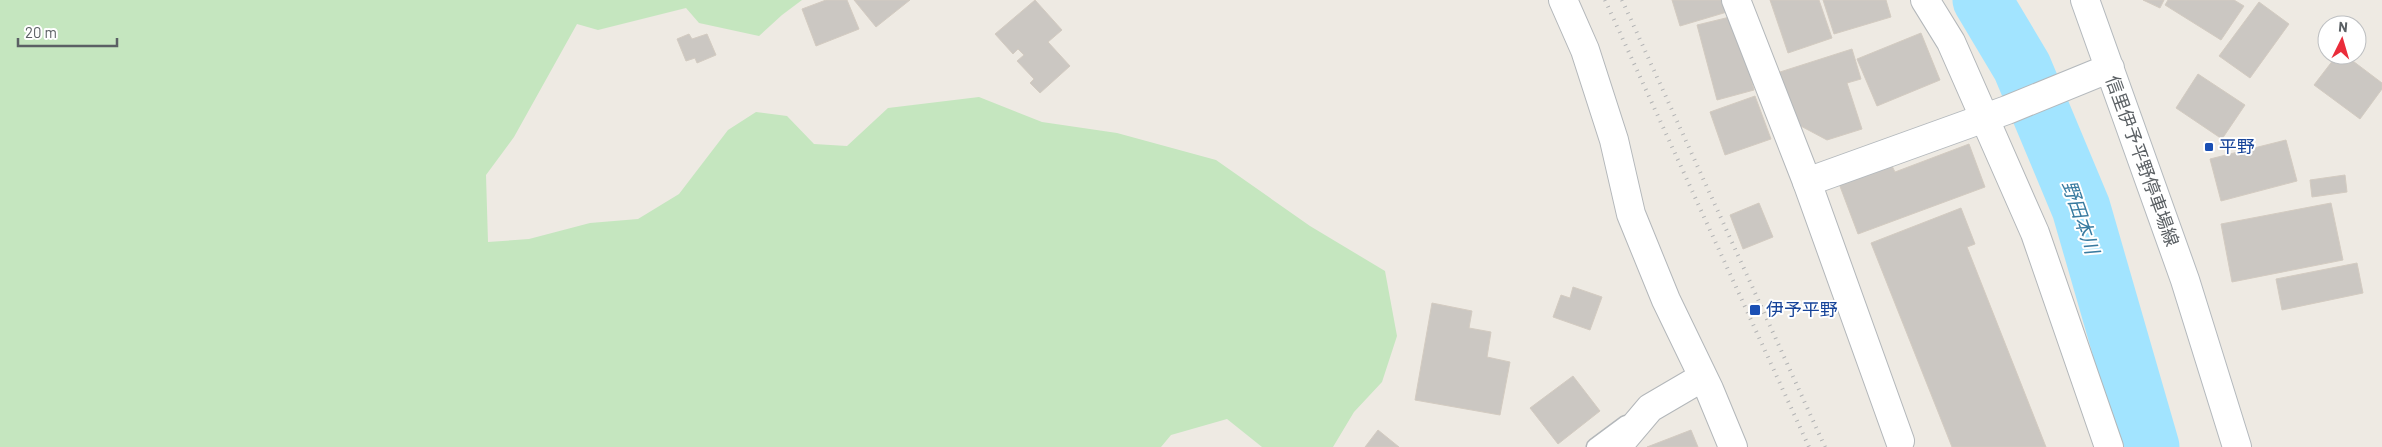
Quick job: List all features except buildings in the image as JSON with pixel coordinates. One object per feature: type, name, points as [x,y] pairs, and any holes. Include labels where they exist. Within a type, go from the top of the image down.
[{"type":"street","points":[[1562,0],[1585,50],[1614,140],[1631,214],[1666,300],[1703,377],[1733,447]]},
{"type":"street","points":[[1736,0],[1807,182],[1900,441]]},
{"type":"street","points":[[1926,0],[1995,114],[2109,447]]},
{"type":"street","points":[[2085,0],[2110,68]]},
{"type":"street","name":"信里伊予平野停車場線","points":[[1807,182],[1995,114],[2110,68],[2185,280],[2236,447]]},
{"type":"street","points":[[1617,447],[1650,408],[1703,377]]},
{"type":"lane","points":[[1595,447],[1622,425],[1640,420]]},
{"type":"green space","points":[[0,0],[802,0],[759,36],[699,23],[686,8],[598,30],[577,24],[514,137],[486,175],[488,242],[529,239],[590,223],[638,219],[679,194],[728,130],[756,112],[787,116],[814,144],[847,146],[888,108],[979,97],[1042,122],[1117,133],[1216,160],[1310,226],[1385,271],[1397,336],[1382,382],[1354,412],[1333,447],[1262,447],[1227,419],[1171,435],[1161,447],[0,447]]},
{"type":"waterway","name":"野田本川","points":[[1982,0],[2022,67],[2081,208],[2150,447]]},
{"type":"railway","points":[[1605,0],[1809,447]]},
{"type":"railway","points":[[1622,0],[1825,447]]},
{"type":"place","name":"平野","points":[[2209,147]]},
{"type":"place","name":"伊予平野","points":[[1755,310]]}]
